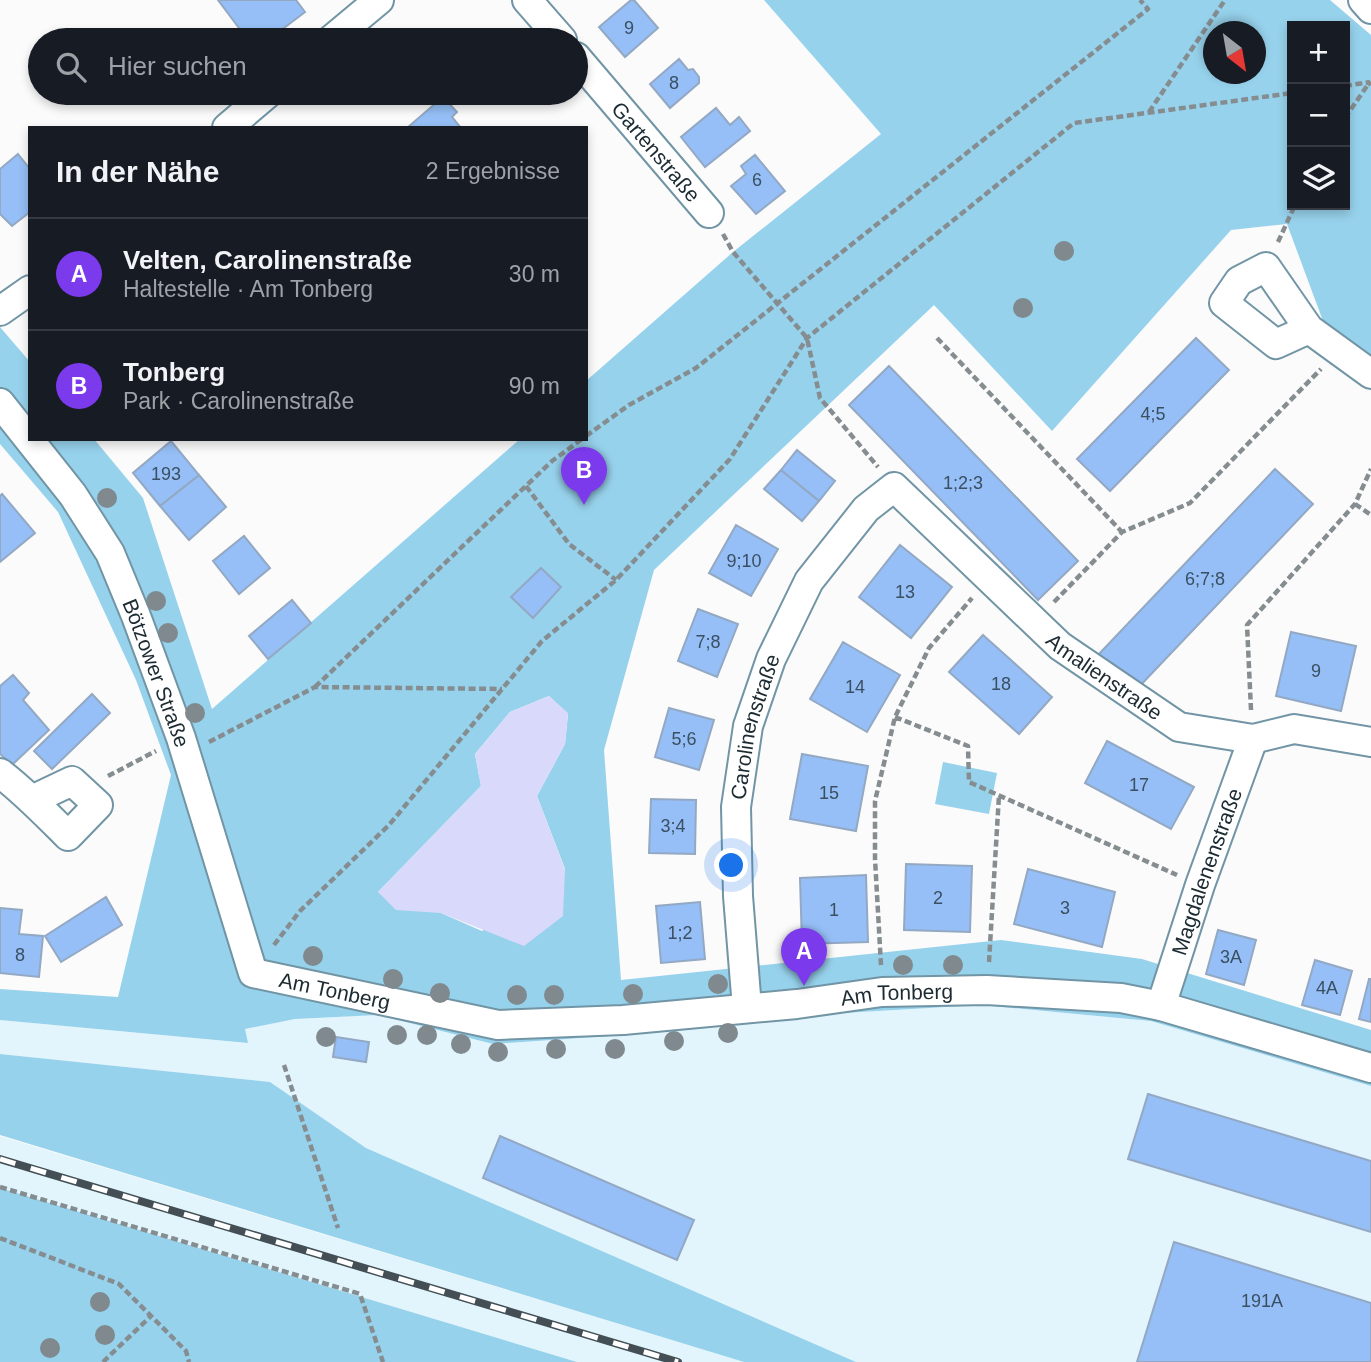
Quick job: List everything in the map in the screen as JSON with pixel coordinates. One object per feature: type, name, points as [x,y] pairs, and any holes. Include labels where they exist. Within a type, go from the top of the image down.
[{"type":"street","points":[[345,28],[379,0]]},
{"type":"street","points":[[527,0],[552,28]]},
{"type":"street","points":[[1363,0],[1371,9]]},
{"type":"street","name":"Gartenstraße","points":[[588,71],[709,213]]},
{"type":"street","points":[[229,126],[254,105]]},
{"type":"street","points":[[1309,329],[1276,345],[1224,303],[1239,281],[1266,267],[1309,329],[1371,374]]},
{"type":"street","points":[[0,311],[28,291]]},
{"type":"street","name":"Bötzower Straße","points":[[0,403],[28,438]]},
{"type":"street","name":"Bötzower Straße","points":[[30,441],[73,495],[110,553],[184,746],[253,973]]},
{"type":"street","name":"Amalienstraße","points":[[894,487],[1060,646],[1179,727],[1253,739],[1294,729],[1371,742]]},
{"type":"street","name":"Carolinenstraße","points":[[747,1008],[738,896],[736,807],[748,726],[771,659],[809,581],[866,509],[894,487]]},
{"type":"street","name":"Magdalenenstraße","points":[[1161,1006],[1200,885],[1253,739]]},
{"type":"street","points":[[0,773],[68,836],[99,805],[72,781],[32,800]]},
{"type":"street","name":"Am Tonberg","points":[[253,973],[498,1025],[623,1020],[882,992],[988,990],[1121,998],[1161,1006],[1371,1068]]},
{"type":"path","points":[[588,435],[629,405],[696,368],[778,304],[1148,9],[1140,0]]},
{"type":"path","points":[[1149,113],[1225,0]]},
{"type":"path","points":[[1350,85],[1370,83]]},
{"type":"path","points":[[1350,111],[1370,83]]},
{"type":"path","points":[[253,973],[300,911],[389,825],[542,641],[616,580],[730,459],[807,338],[1074,123],[1287,94]]},
{"type":"path","points":[[1266,267],[1293,210]]},
{"type":"path","points":[[709,213],[733,251],[807,338],[820,398],[894,487]]},
{"type":"path","points":[[937,338],[1122,532]]},
{"type":"path","points":[[1034,622],[1122,532],[1190,503],[1339,351]]},
{"type":"path","points":[[82,790],[315,687],[552,461],[580,441]]},
{"type":"path","points":[[1253,739],[1247,625],[1355,505],[1371,469]]},
{"type":"path","points":[[526,486],[569,544],[616,580]]},
{"type":"path","points":[[1355,505],[1371,515]]},
{"type":"path","points":[[882,992],[875,859],[876,801],[895,717],[929,648],[989,578]]},
{"type":"path","points":[[315,687],[503,689]]},
{"type":"path","points":[[895,717],[968,747],[969,782],[1200,885]]},
{"type":"path","points":[[988,990],[999,795]]},
{"type":"path","points":[[284,1065],[338,1228]]},
{"type":"path","points":[[0,1187],[360,1294],[383,1362]]},
{"type":"path","points":[[0,1238],[119,1284],[186,1350],[189,1362]]},
{"type":"path","points":[[103,1362],[151,1316]]},
{"type":"shaded area","points":[[764,0],[1330,0],[1371,35],[1371,359],[1323,321],[1287,224],[1231,230],[1052,431],[934,305],[654,570],[604,750],[621,980],[1001,940],[1142,959],[1371,1030],[1371,1086],[1151,1021],[980,1005],[759,1018],[624,1035],[493,1044],[378,1015],[295,1019],[245,1029],[248,1043],[0,1020],[0,989],[118,997],[171,775],[136,680],[58,512],[0,444],[0,327],[28,360],[28,441],[96,441],[143,498],[212,709],[518,441],[588,441],[588,379],[733,252],[881,134]],"holes":[[[549,696],[568,714],[565,744],[537,796],[565,869],[482,931],[441,913],[378,892],[481,786],[475,754],[510,712]]]},
{"type":"shaded area","points":[[549,696],[568,713],[565,744],[537,796],[565,870],[563,916],[524,946],[441,913],[396,910],[378,892],[481,786],[475,754],[510,712]]},
{"type":"shaded area","points":[[943,762],[997,773],[989,814],[935,804]]},
{"type":"shaded area","points":[[980,1005],[1151,1021],[1371,1086],[1371,1362],[856,1362],[366,1148],[270,1082],[0,1054],[0,1020],[247,1043],[244,1029],[295,1019],[378,1015],[493,1044],[624,1035],[759,1018]]},
{"type":"shaded area","points":[[0,1054],[270,1082],[366,1148],[856,1362],[744,1362],[0,1135]]},
{"type":"shaded area","points":[[0,1136],[744,1362],[577,1362],[0,1188]]},
{"type":"shaded area","points":[[0,1188],[577,1362],[0,1362]]},
{"type":"building","points":[[218,0],[296,0],[305,12],[284,28],[239,28]]},
{"type":"building","points":[[634,0],[658,28],[625,57],[599,27]]},
{"type":"building","points":[[679,59],[688,70],[693,69],[699,77],[699,83],[670,108],[650,84]]},
{"type":"building","points":[[434,105],[450,105],[457,112],[452,117],[459,126],[409,126]]},
{"type":"building","points":[[716,108],[730,125],[739,117],[750,131],[705,167],[681,137]]},
{"type":"building","points":[[18,154],[28,166],[28,214],[12,226],[0,214],[0,169]]},
{"type":"building","points":[[755,155],[785,191],[756,214],[731,186],[746,174],[741,166]]},
{"type":"building","points":[[1196,338],[1229,370],[1110,491],[1077,459]]},
{"type":"building","points":[[889,366],[1078,561],[1038,600],[849,405]]},
{"type":"building","points":[[171,441],[199,475],[160,506],[133,473]]},
{"type":"building","points":[[797,450],[835,481],[819,501],[781,470]]},
{"type":"building","points":[[1275,469],[1313,504],[1136,690],[1098,655]]},
{"type":"building","points":[[781,470],[819,501],[802,521],[764,489]]},
{"type":"building","points":[[199,475],[226,507],[189,540],[160,506]]},
{"type":"building","points":[[2,494],[35,533],[0,562],[0,496]]},
{"type":"building","points":[[736,525],[778,549],[751,596],[709,573]]},
{"type":"building","points":[[244,536],[270,568],[239,594],[213,561]]},
{"type":"building","points":[[900,545],[952,587],[911,638],[859,597]]},
{"type":"building","points":[[541,568],[561,587],[533,618],[511,597]]},
{"type":"building","points":[[292,600],[311,623],[268,659],[249,636]]},
{"type":"building","points":[[698,609],[738,624],[717,677],[678,661]]},
{"type":"building","points":[[1291,632],[1356,646],[1341,711],[1276,696]]},
{"type":"building","points":[[983,635],[1052,697],[1019,734],[949,672]]},
{"type":"building","points":[[843,642],[900,675],[867,732],[810,699]]},
{"type":"building","points":[[13,675],[29,693],[23,700],[49,730],[12,765],[0,754],[0,686]]},
{"type":"building","points":[[92,694],[110,713],[52,769],[34,751]]},
{"type":"building","points":[[669,708],[714,720],[699,770],[655,757]]},
{"type":"building","points":[[1107,741],[1194,787],[1171,829],[1085,783]]},
{"type":"building","points":[[802,754],[868,766],[856,831],[790,819]]},
{"type":"building","points":[[651,799],[696,800],[695,854],[649,853]]},
{"type":"building","points":[[906,864],[972,866],[970,932],[904,930]]},
{"type":"building","points":[[1028,869],[1115,892],[1102,947],[1014,924]]},
{"type":"building","points":[[866,875],[868,942],[802,944],[800,878]]},
{"type":"building","points":[[106,897],[122,925],[61,962],[45,936]]},
{"type":"building","points":[[700,902],[705,959],[661,963],[656,906]]},
{"type":"building","points":[[0,908],[22,910],[19,934],[43,936],[39,977],[0,973]]},
{"type":"building","points":[[1218,930],[1256,940],[1244,985],[1206,974]]},
{"type":"building","points":[[1315,960],[1352,971],[1340,1015],[1302,1005]]},
{"type":"building","points":[[1371,979],[1371,1022],[1359,1019]]},
{"type":"building","points":[[336,1037],[369,1042],[366,1062],[333,1057]]},
{"type":"building","points":[[1148,1094],[1371,1161],[1371,1232],[1128,1159]]},
{"type":"building","points":[[500,1136],[694,1220],[677,1260],[483,1178]]},
{"type":"building","points":[[1174,1242],[1371,1303],[1371,1362],[1137,1362]]},
{"type":"railway","points":[[0,1159],[678,1362]]},
{"type":"place","name":"Tonberg","points":[[584,505]]},
{"type":"place","name":"Velten, Carolinenstraße","points":[[804,986]]}]
